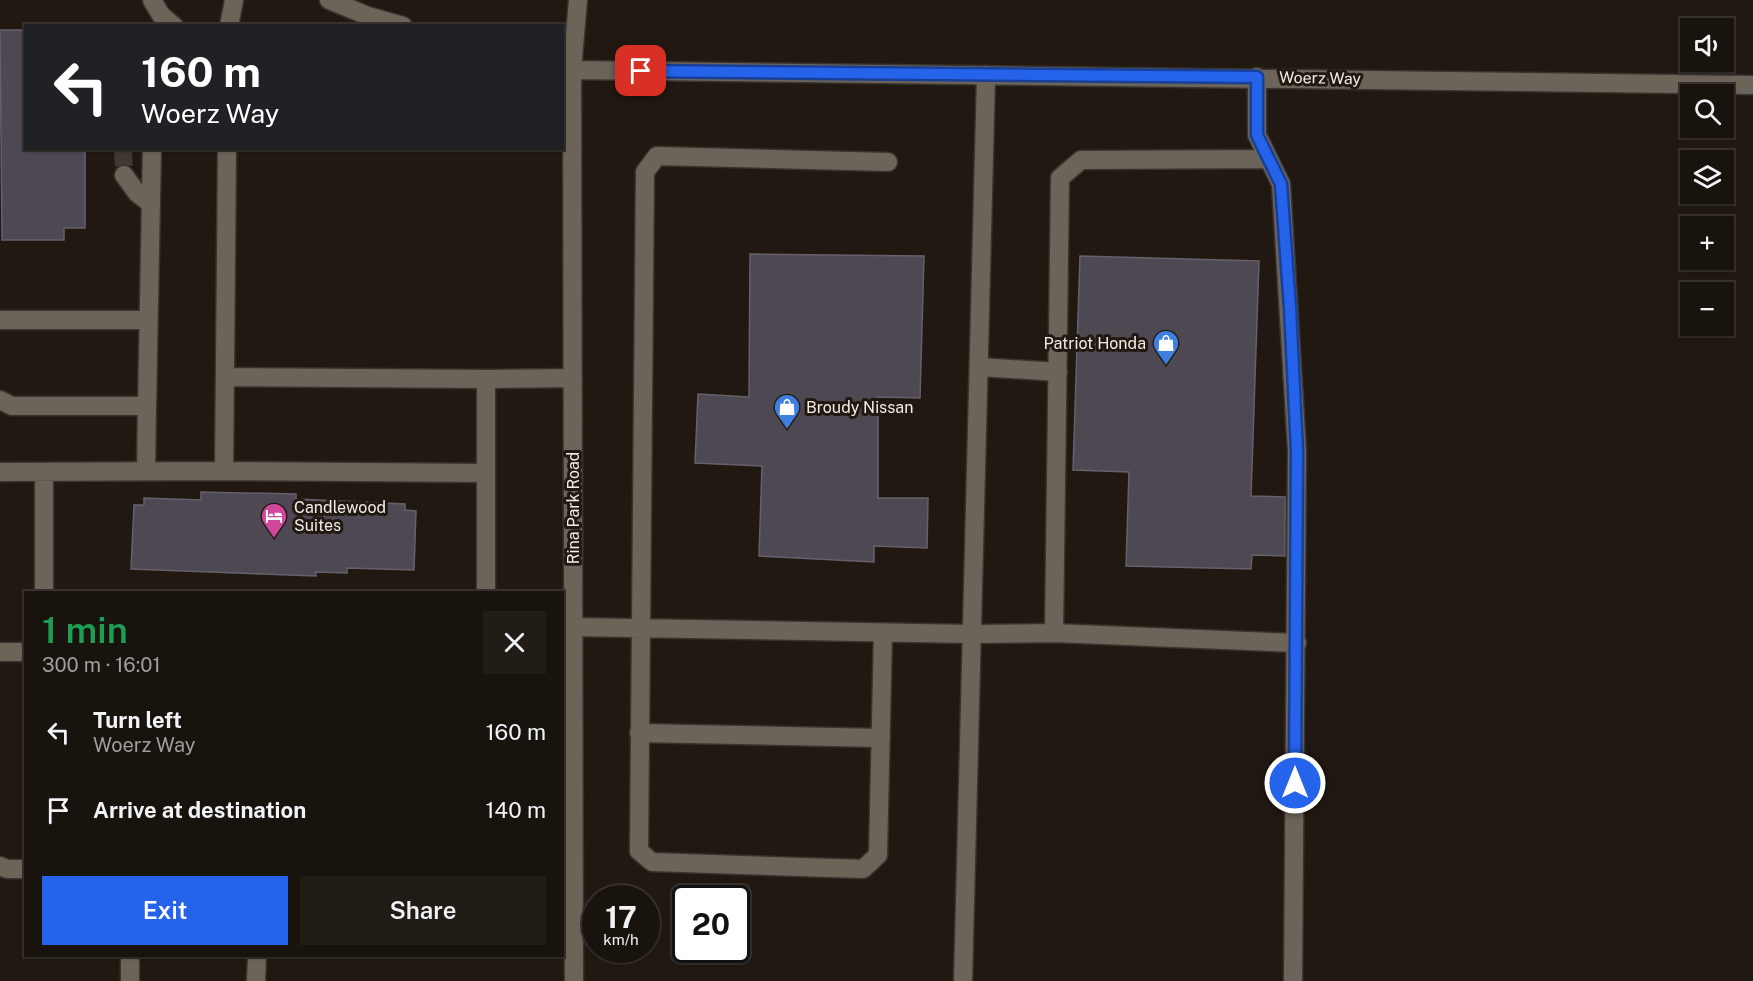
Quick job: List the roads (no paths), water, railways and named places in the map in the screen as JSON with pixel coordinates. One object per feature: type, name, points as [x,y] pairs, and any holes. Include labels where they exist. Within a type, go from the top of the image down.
[{"type":"lane","points":[[152,0],[162,15],[172,24]]},
{"type":"lane","points":[[229,24],[234,0]]},
{"type":"lane","points":[[329,0],[368,16],[396,24]]},
{"type":"lane","name":"Rina Park Road","points":[[574,981],[568,672],[573,627],[573,378],[567,69],[578,0]]},
{"type":"lane","name":"Woerz Way","points":[[567,69],[1753,85]]},
{"type":"lane","points":[[963,981],[986,75]]},
{"type":"lane","points":[[1257,77],[1257,135],[1281,184],[1297,451],[1293,981]]},
{"type":"lane","points":[[146,471],[152,150]]},
{"type":"lane","points":[[224,471],[227,150]]},
{"type":"lane","points":[[883,633],[878,855],[863,869],[652,862],[639,851],[639,628],[645,172],[657,156],[888,162]]},
{"type":"lane","points":[[1054,633],[1060,178],[1081,160],[1269,159]]},
{"type":"lane","points":[[124,175],[137,193],[151,204]]},
{"type":"lane","points":[[0,320],[148,320]]},
{"type":"lane","points":[[979,367],[1058,372]]},
{"type":"lane","points":[[225,377],[573,378]]},
{"type":"lane","points":[[486,379],[486,591]]},
{"type":"lane","points":[[0,400],[12,406],[147,406]]},
{"type":"lane","points":[[0,472],[486,473]]},
{"type":"lane","points":[[44,472],[44,591]]},
{"type":"lane","points":[[573,627],[883,633],[1054,633],[1297,644]]},
{"type":"lane","points":[[0,652],[24,652]]},
{"type":"lane","points":[[639,733],[881,738]]},
{"type":"lane","points":[[0,866],[7,869],[24,869]]},
{"type":"lane","points":[[130,957],[130,981]]},
{"type":"lane","points":[[256,957],[256,981]]},
{"type":"tunnel","points":[[123,150],[124,175]]},
{"type":"place","name":"Patriot Honda","points":[[1166,366]]},
{"type":"place","name":"Broudy Nissan","points":[[787,430]]},
{"type":"place","name":"Candlewood Suites","points":[[274,539]]}]
